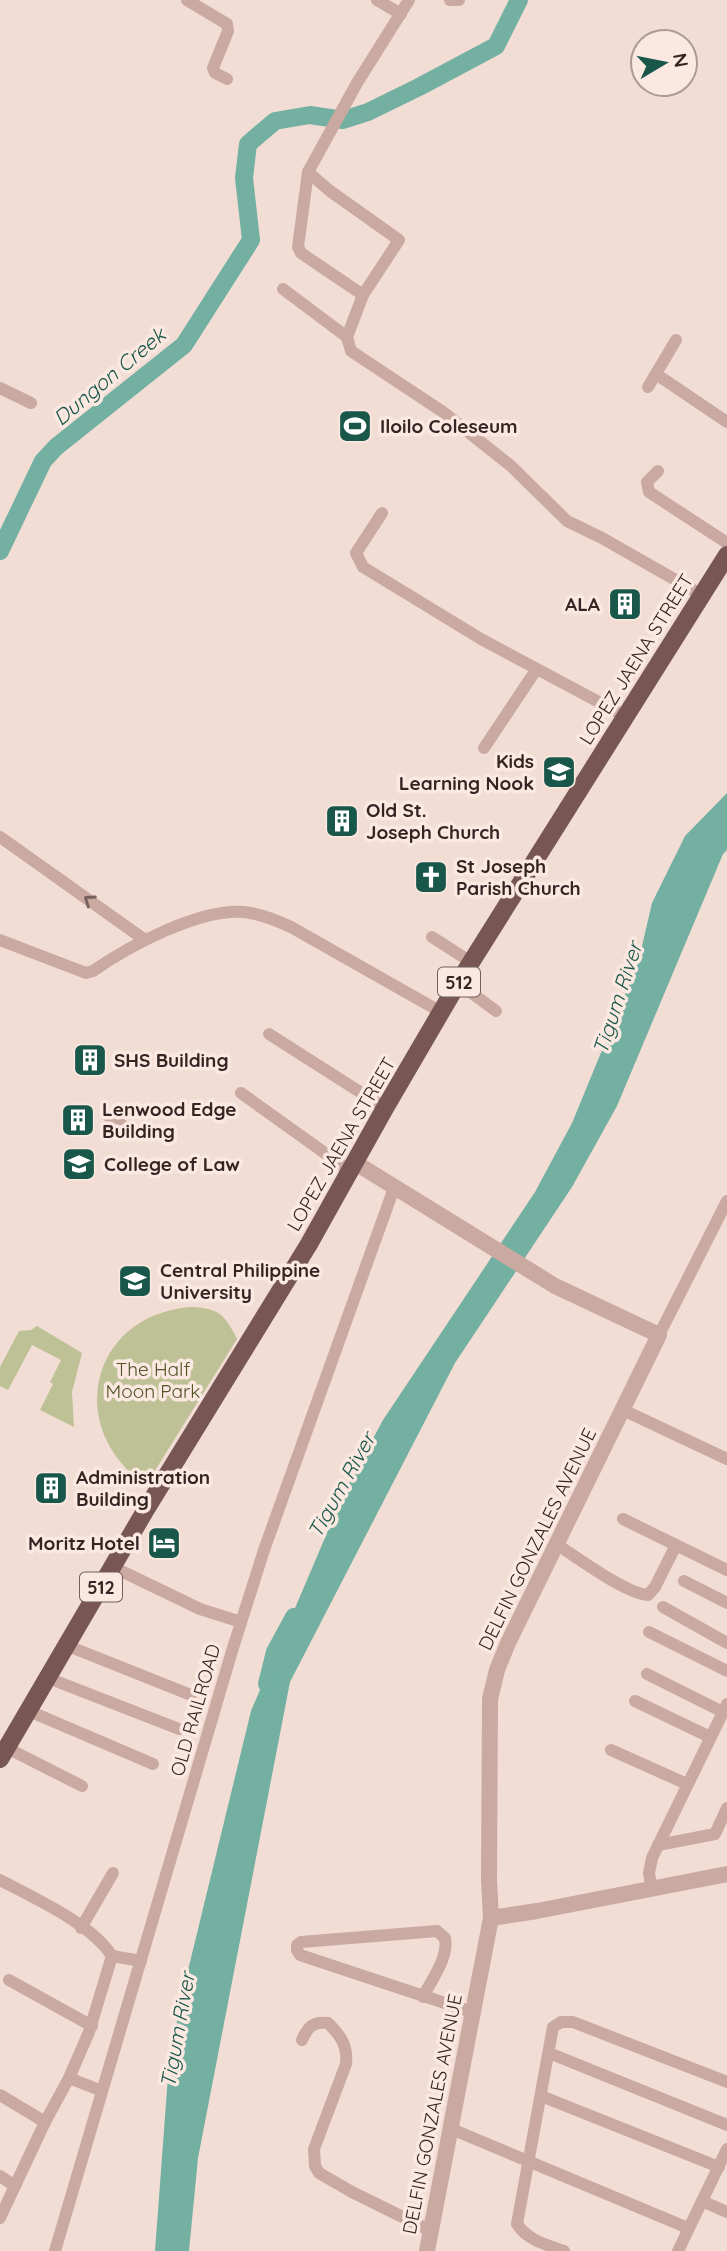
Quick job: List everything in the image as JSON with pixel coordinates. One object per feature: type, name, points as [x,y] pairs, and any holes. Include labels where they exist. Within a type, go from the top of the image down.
[{"type":"main road","name":"LOPEZ JAENA STREET","points":[[3,1754],[309,1244],[458,983],[727,555]]},
{"type":"street","points":[[187,0],[226,24],[228,31],[213,68],[215,73],[227,79]]},
{"type":"street","points":[[377,0],[401,14]]},
{"type":"street","points":[[363,295],[301,253],[298,247],[308,172],[356,86],[409,0]]},
{"type":"street","points":[[450,0],[459,0]]},
{"type":"street","points":[[308,172],[399,240],[363,295],[346,337]]},
{"type":"street","points":[[283,289],[346,337],[351,351],[443,412],[511,466],[567,521],[702,595]]},
{"type":"street","points":[[648,387],[676,340]]},
{"type":"street","points":[[656,374],[727,422]]},
{"type":"street","points":[[0,388],[31,403]]},
{"type":"street","points":[[657,471],[647,482],[649,492],[727,543]]},
{"type":"street","points":[[382,513],[356,553],[363,567],[536,670],[625,716]]},
{"type":"street","points":[[484,748],[536,670]]},
{"type":"street","points":[[0,837],[145,940]]},
{"type":"street","points":[[0,940],[86,973],[145,940],[201,918],[242,912],[266,916],[291,927],[442,1012]]},
{"type":"street","points":[[432,937],[471,962]]},
{"type":"street","points":[[458,983],[496,1011]]},
{"type":"street","points":[[269,1034],[385,1108]]},
{"type":"street","points":[[241,1093],[352,1167],[394,1188],[555,1286],[659,1335]]},
{"type":"street","points":[[107,1115],[128,1129]]},
{"type":"street","name":"OLD RAILROAD","points":[[55,2251],[241,1622],[333,1353],[394,1188]]},
{"type":"street","name":"DELFIN GONZALES AVENUE","points":[[427,2251],[491,1917],[490,1699],[508,1643],[727,1200]]},
{"type":"street","points":[[623,1409],[727,1459]]},
{"type":"street","points":[[623,1519],[727,1570]]},
{"type":"street","points":[[556,1544],[628,1588],[648,1595],[655,1587],[676,1545]]},
{"type":"street","points":[[113,1567],[179,1600],[241,1622]]},
{"type":"street","points":[[684,1581],[727,1603]]},
{"type":"street","points":[[663,1607],[727,1643]]},
{"type":"street","points":[[649,1632],[727,1671]]},
{"type":"street","points":[[68,1646],[191,1695]]},
{"type":"street","points":[[647,1674],[725,1708],[658,1845],[649,1873],[652,1890]]},
{"type":"street","points":[[48,1678],[178,1729]]},
{"type":"street","points":[[635,1701],[710,1737]]},
{"type":"street","points":[[29,1711],[153,1764]]},
{"type":"street","points":[[611,1750],[687,1784]]},
{"type":"street","points":[[3,1754],[82,1786]]},
{"type":"street","points":[[658,1845],[721,1833],[727,1808]]},
{"type":"street","points":[[81,1927],[113,1873]]},
{"type":"street","points":[[491,1917],[537,1912],[727,1874]]},
{"type":"street","points":[[0,1880],[63,1914],[104,1943],[112,1956],[92,2026],[0,2218]]},
{"type":"street","points":[[422,1997],[443,1956],[446,1944],[445,1938],[437,1931],[301,1942],[297,1945],[300,1955],[422,1997],[472,2012]]},
{"type":"street","points":[[112,1956],[141,1961]]},
{"type":"street","points":[[9,1980],[92,2026]]},
{"type":"street","points":[[564,2251],[534,2239],[522,2232],[517,2224],[553,2027],[561,2022],[573,2022],[727,2082]]},
{"type":"street","points":[[302,2040],[308,2027],[315,2023],[328,2023],[345,2043],[347,2055],[314,2149],[315,2166],[320,2173],[352,2192],[431,2231]]},
{"type":"street","points":[[549,2053],[727,2125]]},
{"type":"street","points":[[69,2078],[102,2091]]},
{"type":"street","points":[[0,2095],[45,2122]]},
{"type":"street","points":[[541,2096],[719,2167]]},
{"type":"street","points":[[449,2128],[688,2228]]},
{"type":"street","points":[[678,2251],[727,2149]]},
{"type":"street","points":[[0,2176],[15,2186]]},
{"type":"street","points":[[702,2201],[727,2213]]},
{"type":"green space","name":"The Half Moon Park","points":[[189,1307],[207,1309],[219,1314],[237,1339],[146,1485],[120,1462],[104,1435],[97,1407],[99,1379],[110,1353],[128,1331],[155,1315]]},
{"type":"green space","points":[[37,1326],[82,1353],[72,1392],[74,1427],[40,1410],[61,1360],[32,1345],[8,1390],[0,1386],[0,1367],[19,1331],[31,1330]]},
{"type":"water","points":[[727,793],[727,850],[617,1106],[572,1187],[455,1363],[290,1682],[198,2158],[189,2251],[155,2251],[169,2063],[182,1995],[251,1711],[345,1491],[383,1420],[535,1192],[572,1123],[638,963],[652,903],[685,836]]},
{"type":"waterway","name":"Dungon Creek","points":[[0,551],[43,461],[56,447],[184,345],[251,240],[244,178],[248,144],[275,121],[310,115],[343,120],[368,112],[419,87],[496,46],[519,0]]},
{"type":"waterway","name":"Tigum River","points":[[267,1684],[275,1652],[294,1617]]},
{"type":"place","name":"Iloilo Coleseum","points":[[355,426]]},
{"type":"place","name":"ALA","points":[[625,604]]},
{"type":"place","name":"Kids Learning Nook","points":[[559,772]]},
{"type":"place","name":"Old St. Joseph Church","points":[[342,821]]},
{"type":"place","name":"St Joseph Parish Church","points":[[431,877]]},
{"type":"place","name":"SHS Building","points":[[90,1060]]},
{"type":"place","name":"Lenwood Edge Building","points":[[78,1120]]},
{"type":"place","name":"College of Law","points":[[79,1164]]},
{"type":"place","name":"Central Philippine University","points":[[135,1281]]},
{"type":"place","name":"Administration Building","points":[[51,1488]]},
{"type":"place","name":"Moritz Hotel","points":[[164,1543]]}]
